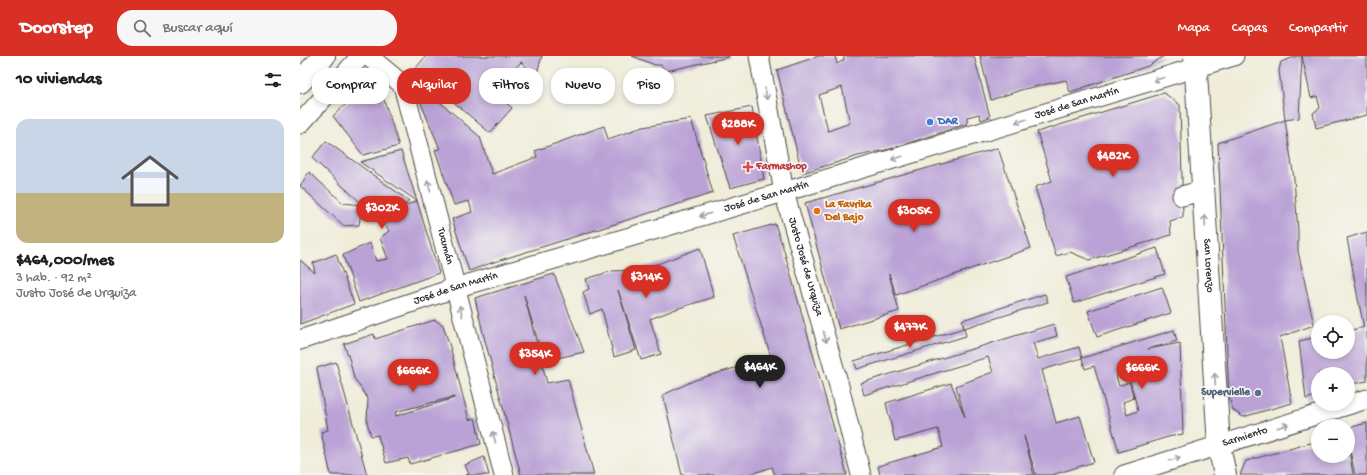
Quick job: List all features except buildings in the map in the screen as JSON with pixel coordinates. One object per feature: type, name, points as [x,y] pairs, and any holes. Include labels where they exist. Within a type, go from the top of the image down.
[{"type":"main road","points":[[300,82],[324,56]]},
{"type":"main road","name":"San Lorenzo","points":[[1196,62],[1219,446],[1225,475]]},
{"type":"street","points":[[300,124],[361,56]]},
{"type":"street","name":"Tucumán","points":[[368,56],[403,85],[504,475]]},
{"type":"street","name":"Justo José de Urquiza","points":[[759,56],[784,192],[838,382],[861,475]]},
{"type":"street","name":"José de San Martín","points":[[300,340],[455,288],[784,192],[1196,62],[1234,56]]},
{"type":"street","points":[[1182,196],[1204,190]]},
{"type":"street","name":"Sarmiento","points":[[1124,475],[1367,400]]},
{"type":"place","name":"DAR","points":[[930,122]]},
{"type":"place","name":"Farmashop","points":[[748,167]]},
{"type":"place","name":"La Favrika Del Bajo","points":[[817,211]]},
{"type":"place","name":"Supervielle","points":[[1258,393]]}]
